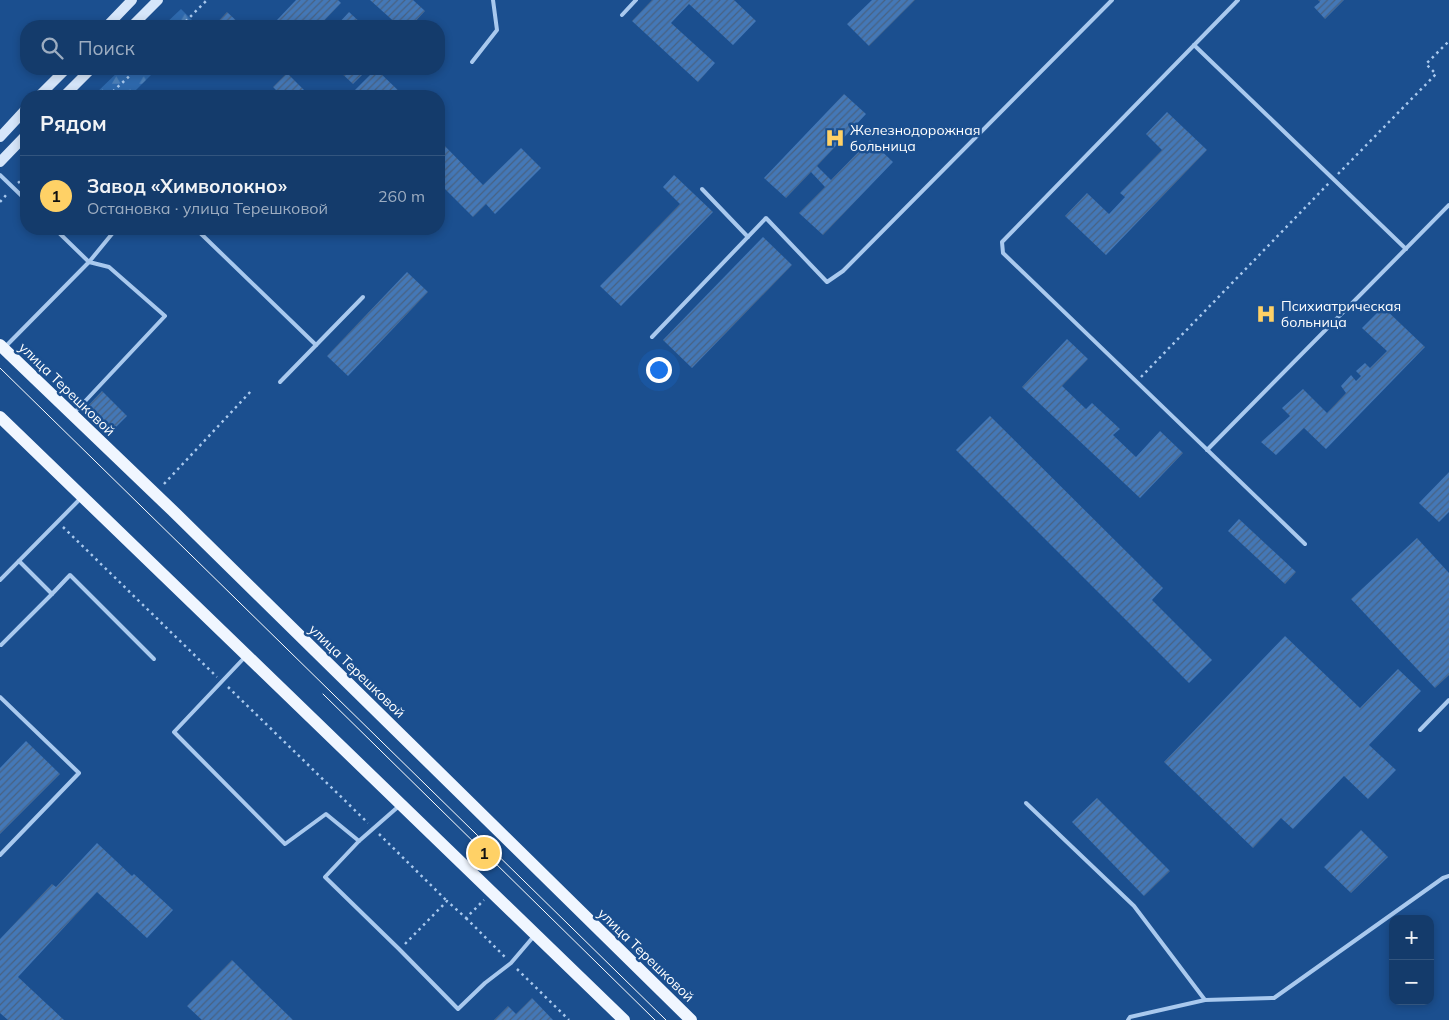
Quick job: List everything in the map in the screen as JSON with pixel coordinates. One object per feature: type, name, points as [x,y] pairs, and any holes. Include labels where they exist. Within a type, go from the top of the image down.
[{"type":"main road","points":[[113,20],[132,0]]},
{"type":"main road","points":[[138,20],[158,0]]},
{"type":"main road","points":[[45,90],[60,75]]},
{"type":"main road","points":[[70,90],[85,75]]},
{"type":"main road","points":[[0,136],[20,116]]},
{"type":"main road","points":[[0,162],[20,141]]},
{"type":"main road","name":"улица Терешковой","points":[[2,347],[691,1020]]},
{"type":"main road","points":[[0,417],[624,1020]]},
{"type":"lane","points":[[472,62],[498,30],[493,0]]},
{"type":"lane","points":[[622,15],[636,0]]},
{"type":"lane","points":[[652,336],[766,218],[827,282],[843,272],[1112,0]]},
{"type":"lane","points":[[1238,0],[1002,242],[1003,253],[1305,544]]},
{"type":"lane","points":[[1194,44],[1406,249]]},
{"type":"lane","points":[[0,175],[20,194]]},
{"type":"lane","points":[[702,189],[748,237]]},
{"type":"lane","points":[[1207,450],[1449,205]]},
{"type":"lane","points":[[61,235],[89,262],[109,267],[165,316],[72,414]]},
{"type":"lane","points":[[2,347],[89,262],[111,235]]},
{"type":"lane","points":[[202,235],[316,345]]},
{"type":"lane","points":[[280,382],[363,297]]},
{"type":"lane","points":[[0,580],[82,497]]},
{"type":"lane","points":[[19,561],[52,594]]},
{"type":"lane","points":[[1,645],[70,575],[154,659]]},
{"type":"lane","points":[[247,656],[174,732],[285,844],[326,814],[359,842]]},
{"type":"lane","points":[[0,697],[79,773],[0,855]]},
{"type":"lane","points":[[1420,730],[1449,700]]},
{"type":"lane","points":[[1026,803],[1134,906],[1205,1000]]},
{"type":"lane","points":[[401,805],[359,842],[325,877],[458,1009],[485,983],[511,963],[535,935]]},
{"type":"lane","points":[[1128,1020],[1130,1017],[1205,1000],[1274,998],[1443,878],[1449,876]]},
{"type":"path","points":[[187,20],[207,0]]},
{"type":"path","points":[[1136,382],[1436,74],[1426,64],[1449,41]]},
{"type":"path","points":[[114,90],[131,75]]},
{"type":"path","points":[[154,494],[252,390]]},
{"type":"path","points":[[57,522],[466,918],[487,897]]},
{"type":"path","points":[[399,949],[448,901]]},
{"type":"green space","points":[[181,9],[192,20],[169,20]]},
{"type":"green space","points":[[115,75],[151,75],[136,90],[99,90]]},
{"type":"building","points":[[296,0],[338,0],[341,3],[325,20],[277,20]]},
{"type":"building","points":[[370,0],[413,0],[425,11],[417,20],[392,20]]},
{"type":"building","points":[[652,0],[734,0],[756,21],[733,45],[689,4],[671,23],[715,63],[698,82],[632,21]]},
{"type":"building","points":[[872,0],[915,0],[869,46],[847,24]]},
{"type":"building","points":[[1318,0],[1344,0],[1325,19],[1314,7],[1320,2]]},
{"type":"building","points":[[227,12],[236,20],[220,20]]},
{"type":"building","points":[[349,12],[358,20],[342,20]]},
{"type":"building","points":[[285,75],[289,75],[304,90],[276,90],[273,87]]},
{"type":"building","points":[[343,75],[362,75],[353,84]]},
{"type":"building","points":[[370,75],[382,75],[398,90],[355,90]]},
{"type":"building","points":[[844,94],[866,114],[817,166],[831,180],[870,140],[893,162],[823,235],[799,213],[825,187],[811,172],[786,198],[764,178]]},
{"type":"building","points":[[1167,112],[1207,150],[1106,255],[1065,216],[1087,193],[1109,214],[1125,197],[1120,193],[1162,150],[1146,134]]},
{"type":"building","points":[[445,146],[483,185],[521,148],[541,168],[495,214],[486,204],[473,217],[445,189]]},
{"type":"building","points":[[674,175],[713,212],[621,306],[600,286],[680,204],[663,187]]},
{"type":"building","points":[[763,237],[792,265],[692,368],[663,340]]},
{"type":"building","points":[[407,272],[428,292],[348,376],[327,356]]},
{"type":"building","points":[[1383,307],[1425,347],[1326,449],[1304,428],[1276,455],[1261,442],[1290,416],[1282,408],[1303,389],[1327,413],[1346,393],[1341,386],[1351,375],[1356,381],[1361,376],[1356,371],[1365,363],[1370,368],[1387,351],[1362,328]]},
{"type":"building","points":[[1067,339],[1088,359],[1062,386],[1086,409],[1092,403],[1120,429],[1113,435],[1136,457],[1160,431],[1183,453],[1140,498],[1022,387]]},
{"type":"building","points":[[102,391],[127,416],[108,435],[83,411]]},
{"type":"building","points":[[990,416],[1163,588],[1152,600],[1212,660],[1189,683],[956,450]]},
{"type":"building","points":[[1449,472],[1449,512],[1439,522],[1419,503]]},
{"type":"building","points":[[1239,519],[1296,572],[1285,584],[1228,531]]},
{"type":"building","points":[[1417,538],[1449,573],[1449,675],[1435,688],[1351,599]]},
{"type":"building","points":[[1285,636],[1360,708],[1398,669],[1421,691],[1369,745],[1396,770],[1368,799],[1344,776],[1293,829],[1281,818],[1253,848],[1164,762]]},
{"type":"building","points":[[26,741],[60,774],[0,834],[0,768]]},
{"type":"building","points":[[1097,798],[1170,871],[1144,896],[1072,822]]},
{"type":"building","points":[[1361,830],[1388,857],[1351,893],[1324,867]]},
{"type":"building","points":[[97,843],[132,876],[134,874],[173,910],[147,938],[97,892],[18,977],[64,1020],[8,1020],[0,1013],[0,939],[52,884],[56,887]]},
{"type":"building","points":[[232,960],[293,1020],[202,1020],[187,1006]]},
{"type":"building","points":[[532,998],[553,1020],[494,1020],[508,1006],[516,1014]]},
{"type":"tram line","points":[[0,368],[666,1020]]},
{"type":"tram line","points":[[323,694],[655,1020]]},
{"type":"place","name":"Железнодорожная больница","points":[[835,138]]},
{"type":"place","name":"Психиатрическая больница","points":[[1266,314]]},
{"type":"place","name":"Завод «Химволокно»","points":[[484,853]]}]
